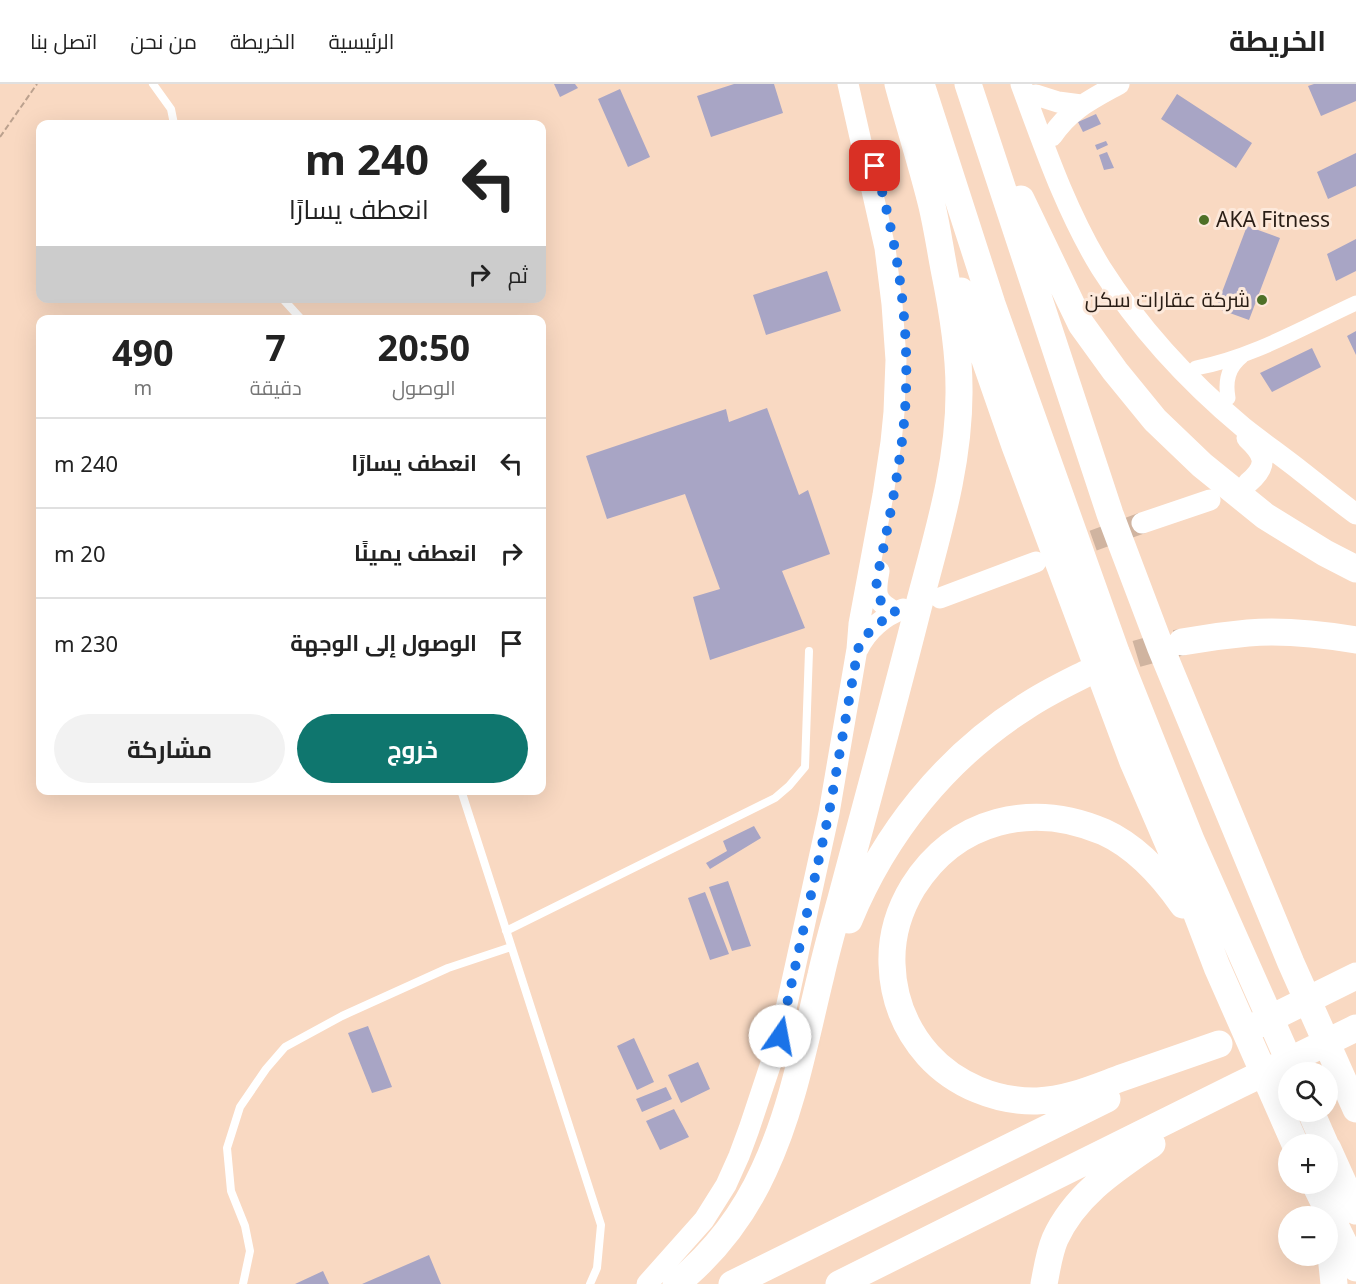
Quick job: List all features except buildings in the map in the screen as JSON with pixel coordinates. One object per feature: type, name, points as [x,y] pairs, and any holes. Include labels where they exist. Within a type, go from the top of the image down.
[{"type":"highway","points":[[898,84],[932,206],[1015,446],[1133,762],[1217,967],[1290,1134]]},
{"type":"highway","points":[[921,84],[992,304],[1116,652],[1191,840],[1290,1062]]},
{"type":"highway","points":[[970,90],[1081,324],[1114,371],[1155,420],[1202,465],[1265,516],[1356,569]]},
{"type":"highway","points":[[970,90],[1110,513],[1160,646],[1291,963],[1352,1099]]},
{"type":"highway","points":[[804,1047],[952,469],[957,434],[959,387],[956,337],[932,206]]},
{"type":"highway","points":[[1182,642],[1250,633],[1303,633],[1356,640]]},
{"type":"highway","points":[[675,1284],[716,1245],[750,1199],[773,1150],[804,1047],[856,904],[876,865],[903,822],[944,772],[973,746],[1025,707],[1085,674]]},
{"type":"highway","points":[[1217,967],[1186,908],[1160,875],[1143,858],[1104,832],[1064,820],[1036,817],[994,823],[973,831],[938,855],[927,866],[908,894],[893,943],[892,957],[894,986],[901,1013],[924,1050],[933,1061],[951,1075],[974,1088],[1007,1099],[1039,1101],[1074,1095],[1219,1044]]},
{"type":"highway","points":[[732,1284],[1356,976]]},
{"type":"highway","points":[[840,1284],[1356,1028]]},
{"type":"highway","points":[[1044,1284],[1055,1240],[1066,1218],[1078,1202],[1095,1185],[1125,1163],[1239,1085]]},
{"type":"highway","points":[[1338,1171],[1356,1211]]},
{"type":"highway","points":[[1321,1194],[1356,1268]]},
{"type":"highway","points":[[1332,1266],[1334,1284]]},
{"type":"street","points":[[647,1284],[704,1220],[726,1185],[749,1130],[780,1036],[829,813],[858,649],[859,624],[887,470],[894,412],[896,360],[885,248],[848,84]]},
{"type":"street","points":[[853,84],[886,203],[895,246],[902,302],[906,378],[902,441],[876,590],[880,600],[888,608],[900,611],[870,629],[858,649]]},
{"type":"street","points":[[1052,136],[1065,118],[1081,105],[1119,84]]},
{"type":"street","points":[[1030,88],[1058,102],[1081,105]]},
{"type":"street","points":[[1030,88],[1081,209],[1107,258],[1147,316],[1176,348],[1228,398],[1356,500]]},
{"type":"street","points":[[1030,88],[1042,141],[1074,219],[1100,267],[1143,327],[1168,356],[1243,427],[1356,514]]},
{"type":"street","points":[[1196,368],[1245,354],[1356,303]]},
{"type":"street","points":[[1228,398],[1229,374],[1233,366],[1245,354]]},
{"type":"street","points":[[1243,427],[1245,436],[1258,449],[1262,458],[1260,469],[1248,483]]},
{"type":"street","points":[[1142,523],[1210,500]]},
{"type":"street","points":[[940,598],[1035,562]]},
{"type":"lane","points":[[153,84],[171,110],[173,120]]},
{"type":"lane","points":[[287,303],[297,315]]},
{"type":"lane","points":[[506,931],[775,798],[789,786],[805,767],[809,651]]},
{"type":"lane","points":[[463,795],[601,1226],[597,1268],[590,1284]]},
{"type":"lane","points":[[243,1284],[250,1251],[245,1226],[231,1191],[227,1148],[240,1107],[266,1069],[285,1047],[342,1016],[448,969],[511,947]]},
{"type":"path","points":[[0,137],[37,84]]},
{"type":"tunnel","points":[[1064,551],[1142,523]]},
{"type":"tunnel","points":[[1098,668],[1129,656],[1182,642]]},
{"type":"place","name":"AKA Fitness","points":[[1204,220]]},
{"type":"place","name":"شركة عقارات سكن","points":[[1262,300]]},
{"type":"route","points":[[780,1036],[829,813],[858,649],[870,629],[896,612],[880,600],[876,590],[902,441],[905,347],[895,246],[875,166]]}]
